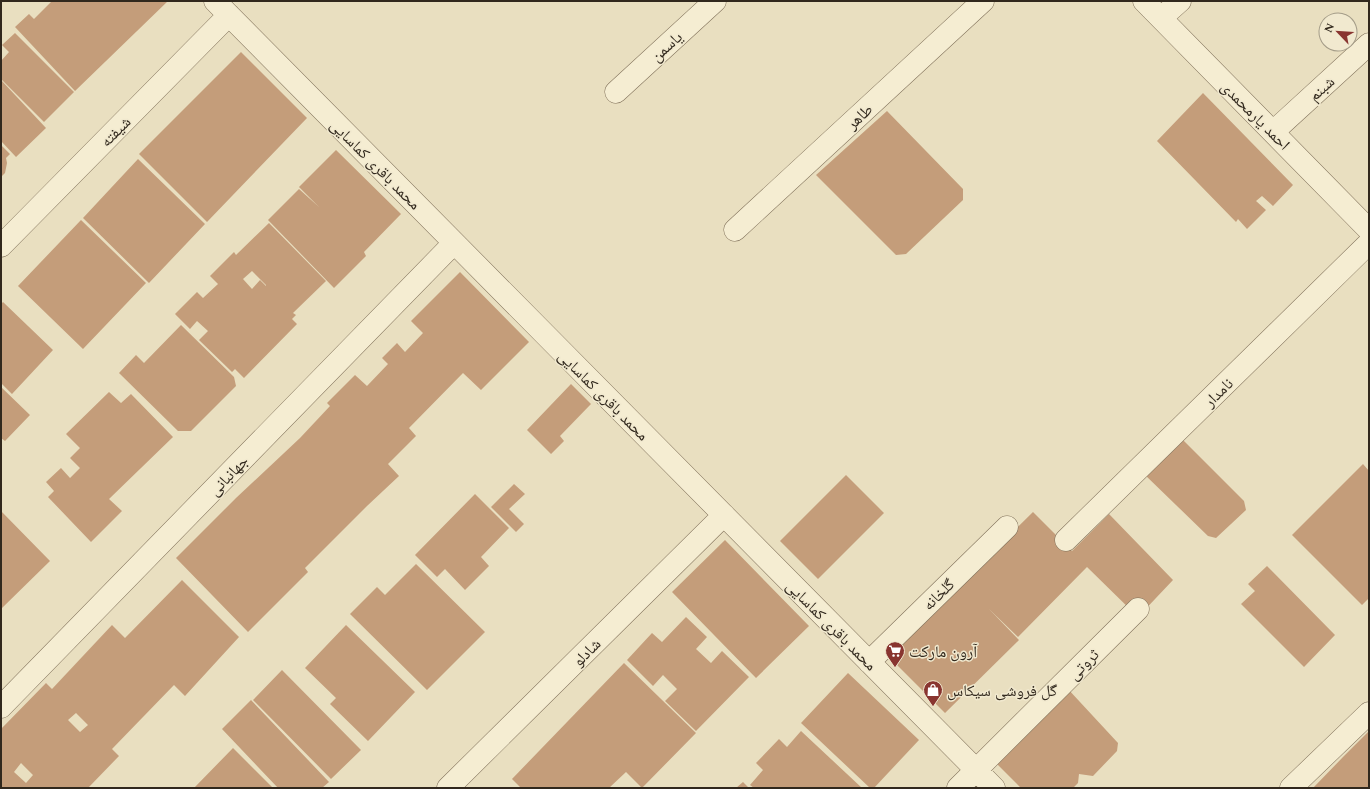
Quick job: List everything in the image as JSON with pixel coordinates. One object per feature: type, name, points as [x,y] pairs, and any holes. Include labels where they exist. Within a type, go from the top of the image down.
[{"type":"street","name":"یاسمن","points":[[616,92],[715,1]]},
{"type":"street","name":"طاهر","points":[[735,230],[983,1]]},
{"type":"street","name":"احمد یارمحمدی","points":[[1144,1],[1369,230]]},
{"type":"street","points":[[1161,18],[1180,1]]},
{"type":"street","name":"محمد باقری کماسایی","points":[[222,8],[994,788]]},
{"type":"street","name":"شیفته","points":[[1,246],[222,8]]},
{"type":"street","name":"شبنم","points":[[1273,132],[1369,44]]},
{"type":"street","name":"جهانبانی","points":[[1,707],[454,243]]},
{"type":"street","name":"نامدار","points":[[1066,540],[1369,244]]},
{"type":"street","name":"شادلو","points":[[448,788],[724,515]]},
{"type":"street","name":"گلخانه","points":[[869,662],[1007,527]]},
{"type":"street","name":"ثروتی","points":[[958,788],[1138,609]]},
{"type":"street","points":[[1291,788],[1369,713]]},
{"type":"building","points":[[52,1],[168,1],[75,91],[15,27],[29,14],[34,19]]},
{"type":"building","points":[[15,33],[74,92],[44,122],[1,79],[1,61],[9,52],[2,45]]},
{"type":"building","points":[[241,52],[307,118],[207,222],[139,154]]},
{"type":"building","points":[[1,80],[46,128],[16,157],[1,141]]},
{"type":"building","points":[[1203,93],[1293,185],[1273,206],[1262,196],[1256,201],[1266,210],[1247,229],[1238,219],[1236,222],[1157,141]]},
{"type":"building","points":[[887,111],[963,189],[963,200],[906,254],[896,255],[816,175]]},
{"type":"building","points":[[1,145],[10,154],[6,158],[7,163],[5,173],[1,177]]},
{"type":"building","points":[[336,150],[401,214],[364,252],[366,256],[334,288],[268,220],[299,189],[319,207],[299,187]]},
{"type":"building","points":[[138,159],[205,224],[149,283],[83,218]]},
{"type":"building","points":[[81,220],[146,283],[83,349],[18,286]]},
{"type":"building","points":[[269,223],[326,281],[293,313],[296,315],[292,319],[297,324],[244,378],[235,369],[232,372],[199,340],[208,331],[197,321],[190,329],[175,314],[197,292],[203,298],[218,284],[210,276],[234,252],[236,255]],"holes":[[[252,271],[266,285],[260,280],[252,289],[243,279]]]},
{"type":"building","points":[[460,272],[529,342],[481,390],[463,373],[409,428],[416,436],[388,464],[399,476],[305,568],[308,572],[248,632],[176,558],[236,498],[300,438],[330,406],[327,403],[355,375],[367,386],[388,364],[382,358],[397,343],[405,352],[423,333],[411,321]]},
{"type":"building","points":[[3,302],[53,350],[12,394],[1,383],[1,304]]},
{"type":"building","points":[[181,325],[234,377],[236,386],[191,431],[178,431],[119,373],[136,355],[144,363]]},
{"type":"building","points":[[571,384],[591,404],[560,436],[564,441],[551,454],[527,430]]},
{"type":"building","points":[[1,387],[30,415],[5,441],[1,438]]},
{"type":"building","points":[[109,392],[121,403],[131,394],[173,437],[109,499],[122,511],[91,542],[48,497],[54,491],[46,482],[61,468],[70,478],[80,468],[70,458],[80,448],[66,434]]},
{"type":"building","points":[[1182,439],[1244,501],[1246,510],[1216,538],[1208,536],[1144,474]]},
{"type":"building","points":[[1363,464],[1369,471],[1369,598],[1362,605],[1292,535]]},
{"type":"building","points":[[846,475],[884,513],[818,579],[780,541]]},
{"type":"building","points":[[514,484],[525,494],[509,509],[524,524],[516,532],[491,507]]},
{"type":"building","points":[[475,494],[509,528],[481,557],[489,566],[465,590],[445,569],[437,577],[415,555]]},
{"type":"building","points":[[1,511],[50,561],[1,609]]},
{"type":"building","points":[[1033,512],[1072,551],[1109,514],[1173,580],[1138,617],[1087,567],[1018,637],[989,609],[1019,640],[945,713],[887,655]]},
{"type":"building","points":[[725,540],[809,626],[756,678],[672,592]]},
{"type":"building","points":[[416,564],[485,632],[427,690],[350,614],[377,587],[385,595]]},
{"type":"building","points":[[1267,566],[1335,635],[1304,667],[1241,604],[1255,591],[1248,584]]},
{"type":"building","points":[[182,580],[239,637],[185,696],[174,685],[112,749],[119,756],[88,788],[1,788],[1,729],[46,683],[52,689],[112,625],[125,638]],"holes":[[[76,713],[88,725],[80,732],[68,720]],[[21,763],[33,775],[26,783],[14,772]]]},
{"type":"building","points":[[686,617],[707,637],[696,649],[711,663],[722,651],[749,677],[696,731],[665,701],[677,689],[663,675],[653,686],[627,660],[652,633],[662,642]]},
{"type":"building","points":[[346,625],[415,692],[368,741],[330,704],[336,698],[305,668]]},
{"type":"building","points":[[624,663],[696,733],[642,788],[626,772],[609,788],[519,788],[520,787],[512,779]]},
{"type":"building","points":[[282,670],[361,750],[331,779],[253,700]]},
{"type":"building","points":[[848,673],[919,740],[874,788],[870,788],[801,723]]},
{"type":"building","points":[[1067,688],[1118,743],[1117,751],[1093,776],[1079,774],[1078,783],[1073,788],[1021,788],[996,763]]},
{"type":"building","points":[[251,700],[329,782],[322,788],[278,788],[222,729]]},
{"type":"building","points":[[801,731],[862,788],[754,788],[750,785],[763,770],[756,763],[779,739],[787,747]]},
{"type":"building","points":[[1369,731],[1369,788],[1313,788],[1343,757]]},
{"type":"building","points":[[233,748],[273,788],[194,788]]},
{"type":"building","points":[[743,782],[749,788],[736,788]]},
{"type":"place","name":"آرون مارکت","points":[[895,668]]},
{"type":"place","name":"گل فروشی سیکاس","points":[[933,707]]}]
